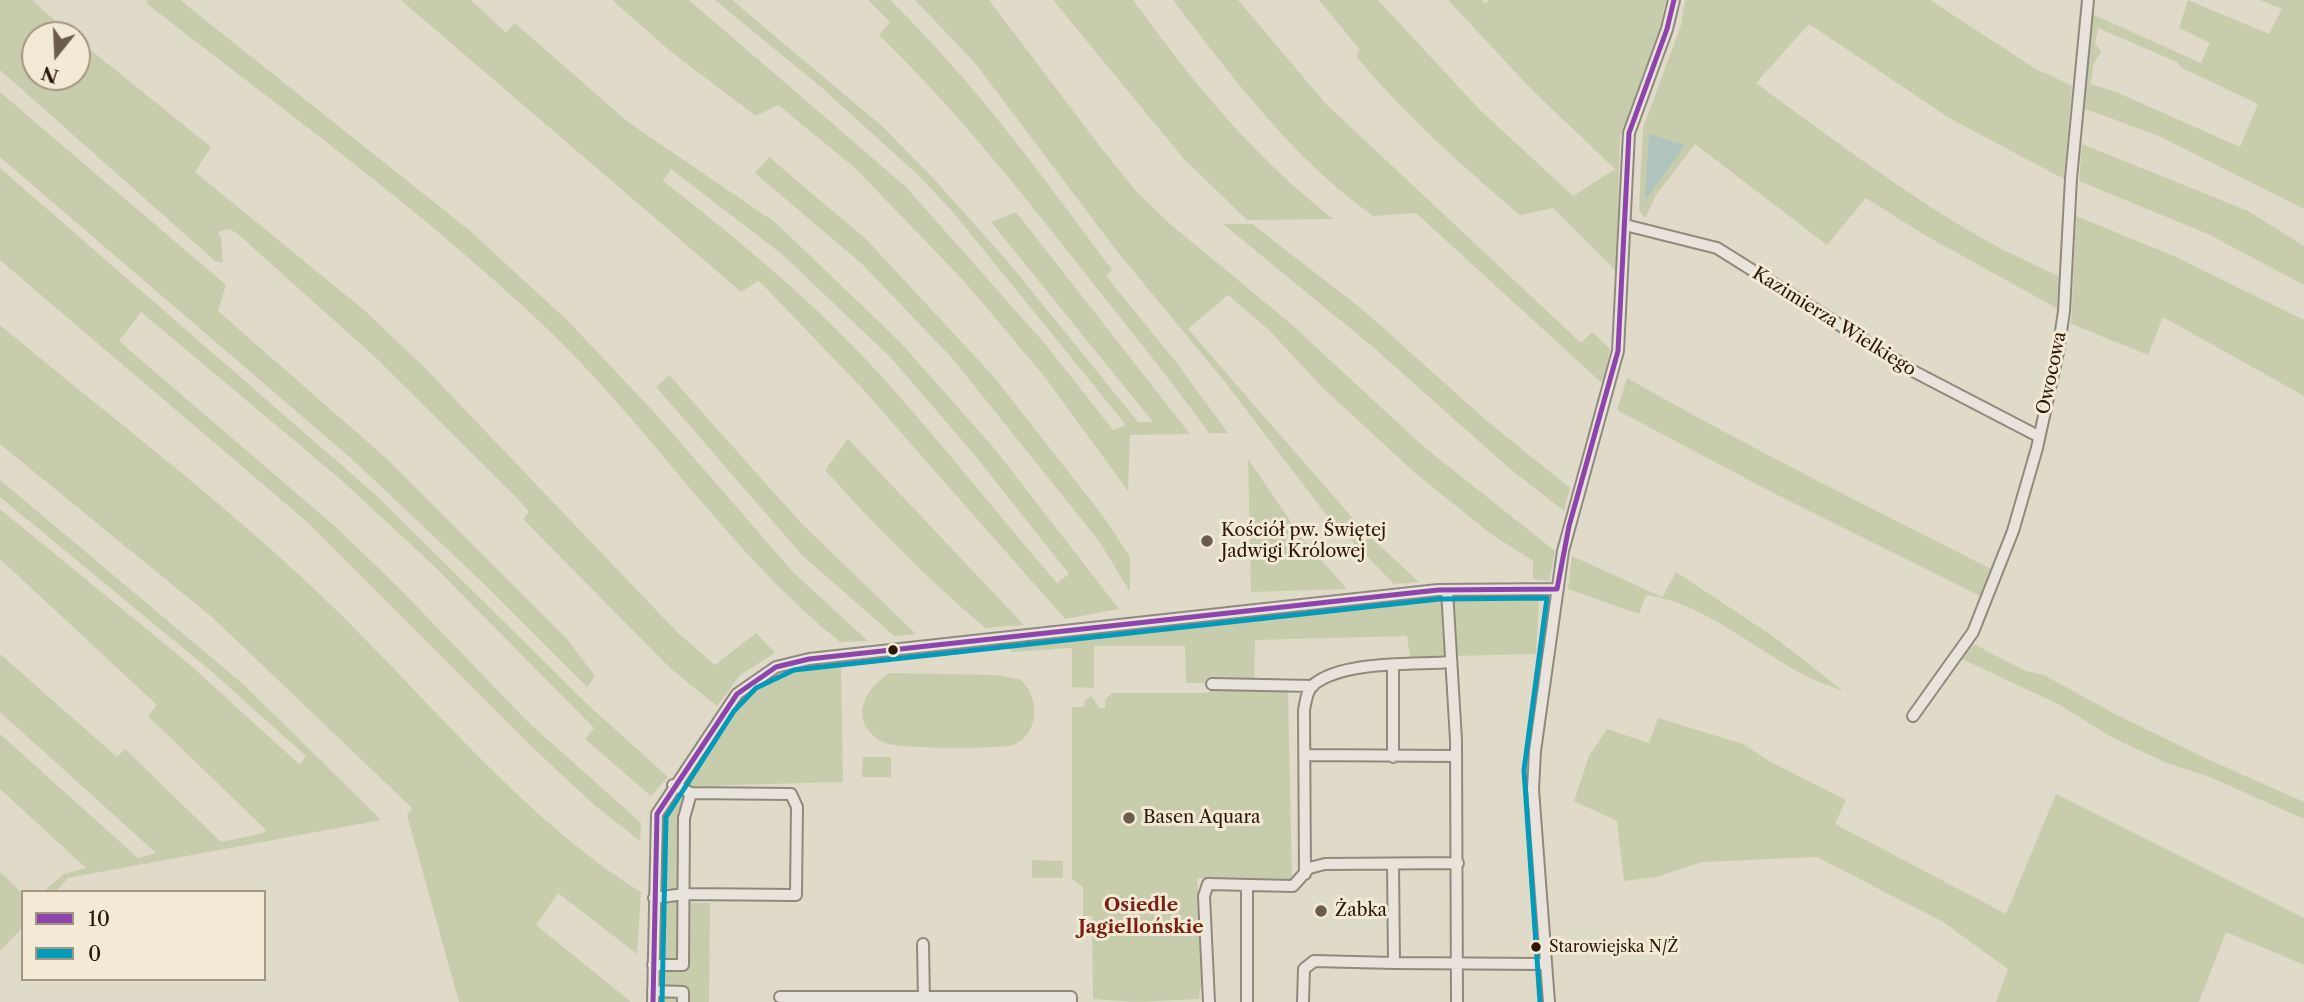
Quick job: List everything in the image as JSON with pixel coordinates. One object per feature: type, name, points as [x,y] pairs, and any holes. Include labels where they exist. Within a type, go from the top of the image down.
[{"type":"street","points":[[1549,1002],[1533,770],[1557,589],[1569,526],[1618,351],[1629,133],[1667,29],[1674,0]]},
{"type":"street","name":"Owocowa","points":[[1913,716],[1973,632],[2013,531],[2050,388],[2064,311],[2071,178],[2088,0]]},
{"type":"street","name":"Kazimierza Wielkiego","points":[[1625,225],[1717,248],[1913,372],[2038,436]]},
{"type":"street","points":[[683,1002],[683,992],[653,997],[654,826],[657,814],[673,785],[737,694],[762,673],[792,661],[1447,590],[1557,589]]},
{"type":"street","points":[[1447,590],[1456,757],[1459,963],[1457,1002]]},
{"type":"street","points":[[1212,684],[1313,686],[1351,669],[1451,662]]},
{"type":"street","points":[[1393,667],[1393,757]]},
{"type":"street","points":[[1304,874],[1304,710],[1307,694],[1313,686]]},
{"type":"street","points":[[1305,755],[1456,757]]},
{"type":"street","points":[[654,898],[684,894],[796,895],[797,807],[790,794],[691,793],[673,785]]},
{"type":"street","points":[[653,965],[683,965],[684,818],[691,793]]},
{"type":"street","points":[[1393,863],[1394,963]]},
{"type":"street","points":[[1209,1002],[1205,889],[1208,884],[1293,886],[1309,868],[1325,864],[1458,863]]},
{"type":"street","points":[[1247,885],[1247,1002]]},
{"type":"street","points":[[923,944],[924,1001]]},
{"type":"street","points":[[1303,1002],[1304,969],[1314,961],[1546,964]]},
{"type":"street","points":[[780,997],[924,1001],[1071,997],[1071,1002]]},
{"type":"green space","points":[[0,0],[32,0],[55,21],[21,21],[21,89],[0,70]]},
{"type":"green space","points":[[148,0],[180,0],[469,230],[568,321],[653,411],[794,573],[868,641],[840,642],[799,606],[723,527],[579,361],[493,279],[347,158],[146,3]]},
{"type":"green space","points":[[401,0],[471,0],[506,33],[515,23],[628,122],[776,223],[899,341],[994,448],[1119,609],[1065,619],[860,386],[764,286],[758,281],[741,292]],"holes":[[[671,169],[783,255],[890,357],[973,453],[1069,574],[1057,583],[929,430],[833,326],[722,227],[663,181]]]},
{"type":"green space","points":[[612,0],[689,0],[906,187],[1046,345],[1113,430],[1126,425],[952,211],[917,174],[822,88],[715,0],[732,0],[883,127],[1009,263],[1138,422],[1153,422],[991,222],[1016,212],[1190,434],[1130,435],[1128,491],[1044,376],[964,281],[854,167],[778,105],[756,116],[670,51]]},
{"type":"green space","points":[[868,0],[890,0],[979,97],[1112,270],[1106,276],[1176,362],[1228,433],[1209,433],[1138,339],[998,165],[879,35],[890,22]]},
{"type":"green space","points":[[915,0],[989,0],[1136,191],[1169,223],[1291,324],[1424,447],[1555,551],[1548,581],[1533,579],[1533,561],[1491,534],[1415,473],[1321,386],[1269,330],[1228,295],[1188,329],[1363,530],[1419,582],[1394,584],[1328,517],[1225,382],[1116,250],[975,63]]},
{"type":"green space","points":[[1053,0],[1133,0],[1225,117],[1275,169],[1333,219],[1247,220],[1183,158]]},
{"type":"green space","points":[[1173,0],[1238,0],[1326,104],[1581,343],[1592,332],[1610,349],[1603,384],[1416,213],[1373,216],[1316,169],[1265,116]]},
{"type":"green space","points":[[1319,0],[1378,0],[1480,110],[1573,196],[1615,169],[1533,91],[1448,0],[1482,0],[1485,4],[1489,0],[1666,0],[1660,28],[1620,137],[1616,271],[1553,208],[1520,215],[1455,158],[1374,77],[1356,56],[1360,50]]},
{"type":"green space","points":[[1685,0],[1930,0],[2034,68],[2072,86],[2064,179],[1951,119],[1809,24],[1756,83],[1865,162],[1949,218],[1998,247],[2060,277],[2058,309],[1923,234],[1866,198],[1827,245],[1695,144],[1656,195],[1645,218],[1639,210],[1643,128],[1681,25]]},
{"type":"green space","points":[[2188,0],[2269,34],[2282,9],[2260,0],[2304,0],[2304,209],[2159,136],[2083,108],[2092,14],[2201,63],[2210,43],[2179,28]],"holes":[[[2098,28],[2177,62],[2182,68],[2258,104],[2240,147],[2116,92],[2091,84],[2093,65],[2101,52],[2095,44]]]},
{"type":"green space","points":[[91,50],[211,147],[195,172],[364,310],[425,368],[678,633],[715,665],[756,633],[775,653],[740,675],[717,706],[671,669],[523,519],[529,512],[517,498],[375,357],[230,229],[218,232],[221,237],[223,263],[215,261],[24,91],[91,91]]},
{"type":"green space","points":[[0,92],[226,285],[218,311],[386,458],[567,639],[595,676],[587,687],[480,580],[354,461],[0,157]]},
{"type":"green space","points":[[2082,144],[2248,211],[2304,246],[2304,285],[2208,234],[2079,181]]},
{"type":"green space","points":[[769,157],[867,240],[994,377],[1103,516],[1130,557],[1130,592],[1099,541],[952,358],[863,265],[755,173]]},
{"type":"green space","points":[[0,168],[377,496],[587,704],[668,777],[651,796],[585,739],[594,728],[432,564],[339,478],[141,312],[119,341],[337,528],[401,590],[527,721],[641,823],[640,841],[593,804],[528,743],[306,521],[0,260]]},
{"type":"green space","points":[[2076,216],[2174,256],[2304,320],[2304,396],[2163,317],[2148,355],[2071,324]]},
{"type":"green space","points":[[1223,224],[1252,224],[1362,309],[1487,421],[1570,488],[1564,511],[1509,468],[1373,347]]},
{"type":"green space","points":[[0,325],[251,532],[331,605],[518,795],[558,831],[641,892],[637,954],[558,893],[536,925],[631,1002],[459,1002],[407,815],[412,808],[213,618],[0,444]]},
{"type":"green space","points":[[669,375],[801,523],[916,634],[894,636],[802,555],[656,387]]},
{"type":"green space","points":[[1627,378],[1762,452],[1991,569],[1982,597],[1777,495],[1617,410]]},
{"type":"green space","points":[[848,439],[1024,625],[985,628],[863,511],[825,470]]},
{"type":"green space","points":[[1248,459],[1304,541],[1347,589],[1251,592]]},
{"type":"green space","points":[[0,480],[243,684],[381,820],[68,878],[57,890],[45,890],[64,874],[86,868],[0,789],[0,734],[138,858],[156,853],[0,712],[0,654],[117,757],[125,749],[221,842],[264,833],[266,830],[148,716],[157,705],[0,559],[0,509],[188,663],[300,765],[306,756],[211,671],[0,497]]},
{"type":"green space","points":[[1572,556],[1662,597],[1676,572],[1774,637],[1842,690],[1793,669],[1722,624],[1673,601],[1646,595],[1639,614],[1568,589]]},
{"type":"green space","points":[[1464,594],[1539,597],[1536,654],[1410,657],[1407,636],[1255,640],[1254,692],[1288,692],[1292,879],[1197,878],[1205,988],[1200,989],[1199,999],[1136,1002],[1093,999],[1092,916],[1083,916],[1083,887],[1072,879],[1072,707],[1084,707],[1085,700],[1091,696],[1100,708],[1105,708],[1105,700],[1112,693],[1209,693],[1209,687],[1203,683],[1186,683],[1185,646],[1094,646],[1094,688],[1072,687],[1072,648],[1011,652],[1010,646],[1041,639]]},
{"type":"green space","points":[[1972,643],[2023,670],[2044,675],[2115,714],[2205,758],[2304,802],[2304,819],[2115,739],[2058,704],[1962,659]]},
{"type":"green space","points":[[811,666],[841,666],[843,782],[695,786],[687,819],[688,903],[710,903],[709,1002],[659,1002],[662,820],[693,764],[741,701],[769,678]]},
{"type":"green space","points":[[890,673],[996,675],[1019,679],[1027,686],[1033,700],[1032,725],[1021,740],[1005,746],[927,747],[885,743],[873,736],[866,727],[863,708],[872,689]]},
{"type":"green space","points":[[1658,718],[1743,744],[1769,761],[1846,800],[1835,824],[2006,914],[2056,794],[2304,918],[2304,965],[2226,932],[2199,1002],[1996,1002],[2008,969],[1943,922],[1817,857],[1702,862],[1656,877],[1624,881],[1617,821],[1574,801],[1589,756],[1607,729],[1649,743]]},
{"type":"green space","points":[[863,757],[891,757],[891,777],[862,777]]},
{"type":"green space","points":[[1032,860],[1063,861],[1063,878],[1032,878]]},
{"type":"green space","points":[[0,872],[21,892],[21,929],[0,951]]},
{"type":"water","points":[[1649,134],[1685,145],[1647,198],[1645,197]]},
{"type":"transit line","name":"10","points":[[1557,589],[1569,526],[1618,351],[1629,133],[1667,29],[1674,0]]},
{"type":"transit line","name":"10","points":[[653,1002],[657,814],[737,694],[776,667],[809,659],[1438,590],[1557,589]]},
{"type":"transit line","name":"0","points":[[662,1002],[666,817],[734,711],[756,688],[794,670],[1439,599],[1547,598],[1524,770],[1540,1002]]},
{"type":"place","name":"Kościół pw. Świętej Jadwigi Królowej","points":[[1207,541]]},
{"type":"place","name":"Basen Aquara","points":[[1129,818]]},
{"type":"place","name":"Żabka","points":[[1321,911]]},
{"type":"place","name":"Starowiejska N/Ż","points":[[1536,947]]},
{"type":"district","name":"Osiedle Jagiellońskie","points":[[1141,917]]}]
